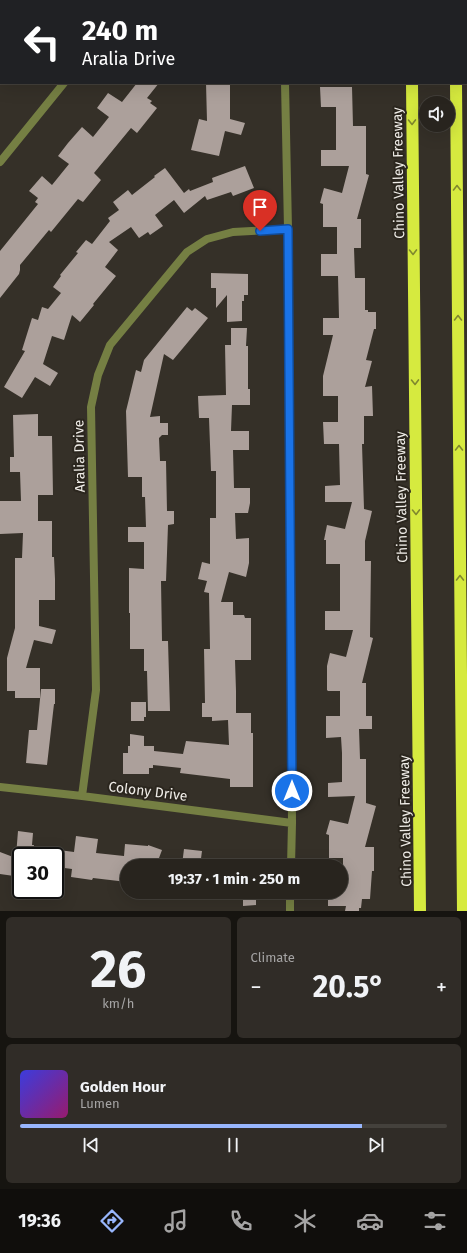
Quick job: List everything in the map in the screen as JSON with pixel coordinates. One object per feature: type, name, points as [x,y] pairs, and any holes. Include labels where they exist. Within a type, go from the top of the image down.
[{"type":"highway","name":"Chino Valley Freeway","points":[[412,84],[420,911]]},
{"type":"highway","points":[[456,84],[462,911]]},
{"type":"street","points":[[0,162],[63,84]]},
{"type":"street","points":[[285,84],[288,229],[291,859]]},
{"type":"street","name":"Aralia Drive","points":[[82,796],[96,690],[91,406],[98,375],[110,345],[187,252],[207,239],[233,232],[288,229]]},
{"type":"street","name":"Colony Drive","points":[[0,787],[292,823]]},
{"type":"street","points":[[290,899],[290,911]]},
{"type":"building","points":[[136,84],[158,84],[147,98],[152,101],[150,103],[157,108],[137,133],[131,128],[94,173],[101,180],[83,202],[78,199],[51,232],[49,230],[20,265],[19,274],[0,298],[0,251],[38,204],[35,202],[38,198],[29,191],[42,176],[52,185],[69,164],[58,156],[82,127],[93,137],[109,117],[97,108],[108,93],[122,102]]},
{"type":"building","points":[[206,84],[230,84],[230,119],[245,123],[241,135],[225,131],[219,156],[191,150],[199,119],[207,121]]},
{"type":"building","points":[[320,87],[352,87],[353,126],[366,126],[366,174],[369,175],[357,219],[361,219],[361,248],[354,248],[355,278],[365,278],[365,310],[368,310],[368,312],[376,312],[376,329],[374,329],[366,360],[372,361],[365,387],[372,386],[373,416],[364,416],[364,444],[362,444],[364,509],[372,511],[365,541],[365,561],[371,561],[370,637],[373,638],[362,683],[366,683],[366,716],[372,716],[372,729],[359,729],[360,759],[366,759],[366,803],[376,806],[365,847],[374,847],[374,871],[372,871],[370,899],[362,899],[361,908],[359,908],[359,911],[345,911],[346,906],[328,906],[328,899],[348,899],[348,859],[329,858],[329,835],[326,834],[330,820],[348,824],[355,796],[328,797],[328,783],[342,782],[342,753],[341,737],[326,738],[326,716],[340,716],[340,691],[327,690],[327,666],[330,653],[346,657],[353,630],[325,630],[325,611],[340,611],[340,564],[326,564],[326,540],[324,540],[327,525],[345,529],[352,502],[325,502],[325,486],[340,485],[339,444],[324,444],[323,422],[338,422],[338,396],[323,396],[323,376],[333,335],[323,335],[323,318],[339,318],[338,276],[321,276],[321,254],[337,254],[337,227],[323,227],[323,204],[320,203],[324,188],[342,193],[349,166],[321,166],[321,150],[336,150],[336,107],[321,107]]},
{"type":"building","points":[[245,166],[254,188],[233,196],[231,192],[207,200],[205,196],[184,213],[174,200],[155,215],[163,226],[150,235],[148,232],[139,238],[131,227],[109,242],[118,250],[105,267],[116,276],[80,322],[72,315],[64,340],[52,336],[43,364],[58,373],[50,386],[35,377],[22,398],[4,387],[25,351],[22,350],[32,318],[38,320],[42,307],[48,309],[61,293],[53,287],[61,276],[60,275],[78,253],[76,252],[86,240],[92,244],[110,221],[108,218],[119,210],[113,202],[128,190],[132,195],[165,168],[184,193],[189,189],[190,191],[213,182],[212,178]]},
{"type":"building","points":[[211,273],[248,274],[248,295],[244,295],[244,301],[242,301],[242,321],[227,322],[227,295],[216,308],[216,288],[211,288]]},
{"type":"building","points":[[187,307],[192,311],[195,308],[208,318],[173,360],[164,354],[150,417],[160,416],[160,423],[168,423],[168,435],[162,435],[159,438],[160,461],[166,461],[167,511],[174,511],[174,524],[168,525],[166,581],[161,581],[162,641],[168,641],[170,711],[148,711],[147,671],[144,671],[144,649],[130,649],[129,568],[144,569],[144,542],[128,542],[128,527],[146,527],[145,497],[142,497],[142,477],[128,477],[126,411],[136,370],[141,372],[144,360]]},
{"type":"building","points":[[231,328],[247,328],[246,346],[248,346],[248,389],[250,389],[250,405],[232,405],[231,431],[249,431],[249,450],[233,450],[234,488],[250,488],[248,513],[235,513],[236,539],[249,538],[249,563],[246,577],[229,572],[221,602],[233,602],[233,615],[244,615],[245,618],[251,618],[251,660],[235,660],[236,713],[251,713],[251,733],[253,733],[253,787],[230,787],[230,779],[180,773],[181,768],[153,765],[153,768],[149,768],[149,774],[123,774],[123,753],[128,753],[128,746],[130,746],[130,734],[144,736],[144,746],[154,746],[154,751],[183,754],[186,741],[229,745],[228,720],[212,721],[212,717],[202,717],[202,703],[205,703],[204,649],[210,649],[209,593],[204,592],[207,581],[198,579],[202,562],[210,564],[210,518],[216,518],[216,471],[211,471],[209,418],[199,418],[198,396],[226,395],[225,345],[231,345]]},
{"type":"building","points":[[38,414],[38,436],[52,436],[53,495],[38,495],[38,521],[52,521],[52,557],[54,557],[55,579],[55,600],[39,600],[39,626],[56,630],[52,644],[34,640],[26,668],[40,668],[40,698],[15,698],[15,691],[7,691],[7,658],[15,628],[15,558],[22,558],[23,533],[0,534],[0,501],[21,501],[20,472],[10,472],[10,457],[14,457],[13,415]]},
{"type":"building","points":[[41,689],[55,689],[55,704],[47,765],[26,763],[29,730],[37,730]]},
{"type":"building","points":[[131,702],[146,702],[146,717],[144,717],[144,721],[131,721]]},
{"type":"building","points":[[18,831],[33,833],[32,845],[34,845],[34,847],[17,847]]},
{"type":"building","points":[[76,836],[98,839],[96,853],[124,856],[125,844],[148,845],[162,850],[159,859],[120,859],[120,881],[93,878],[92,880],[71,877],[72,869],[64,868],[64,851],[74,852]]},
{"type":"building","points":[[184,849],[202,851],[201,859],[183,859]]},
{"type":"building","points":[[0,852],[12,857],[12,876],[0,874]]},
{"type":"building","points":[[243,899],[256,899],[256,905],[243,906]]},
{"type":"route","points":[[260,231],[288,229],[292,791]]}]
